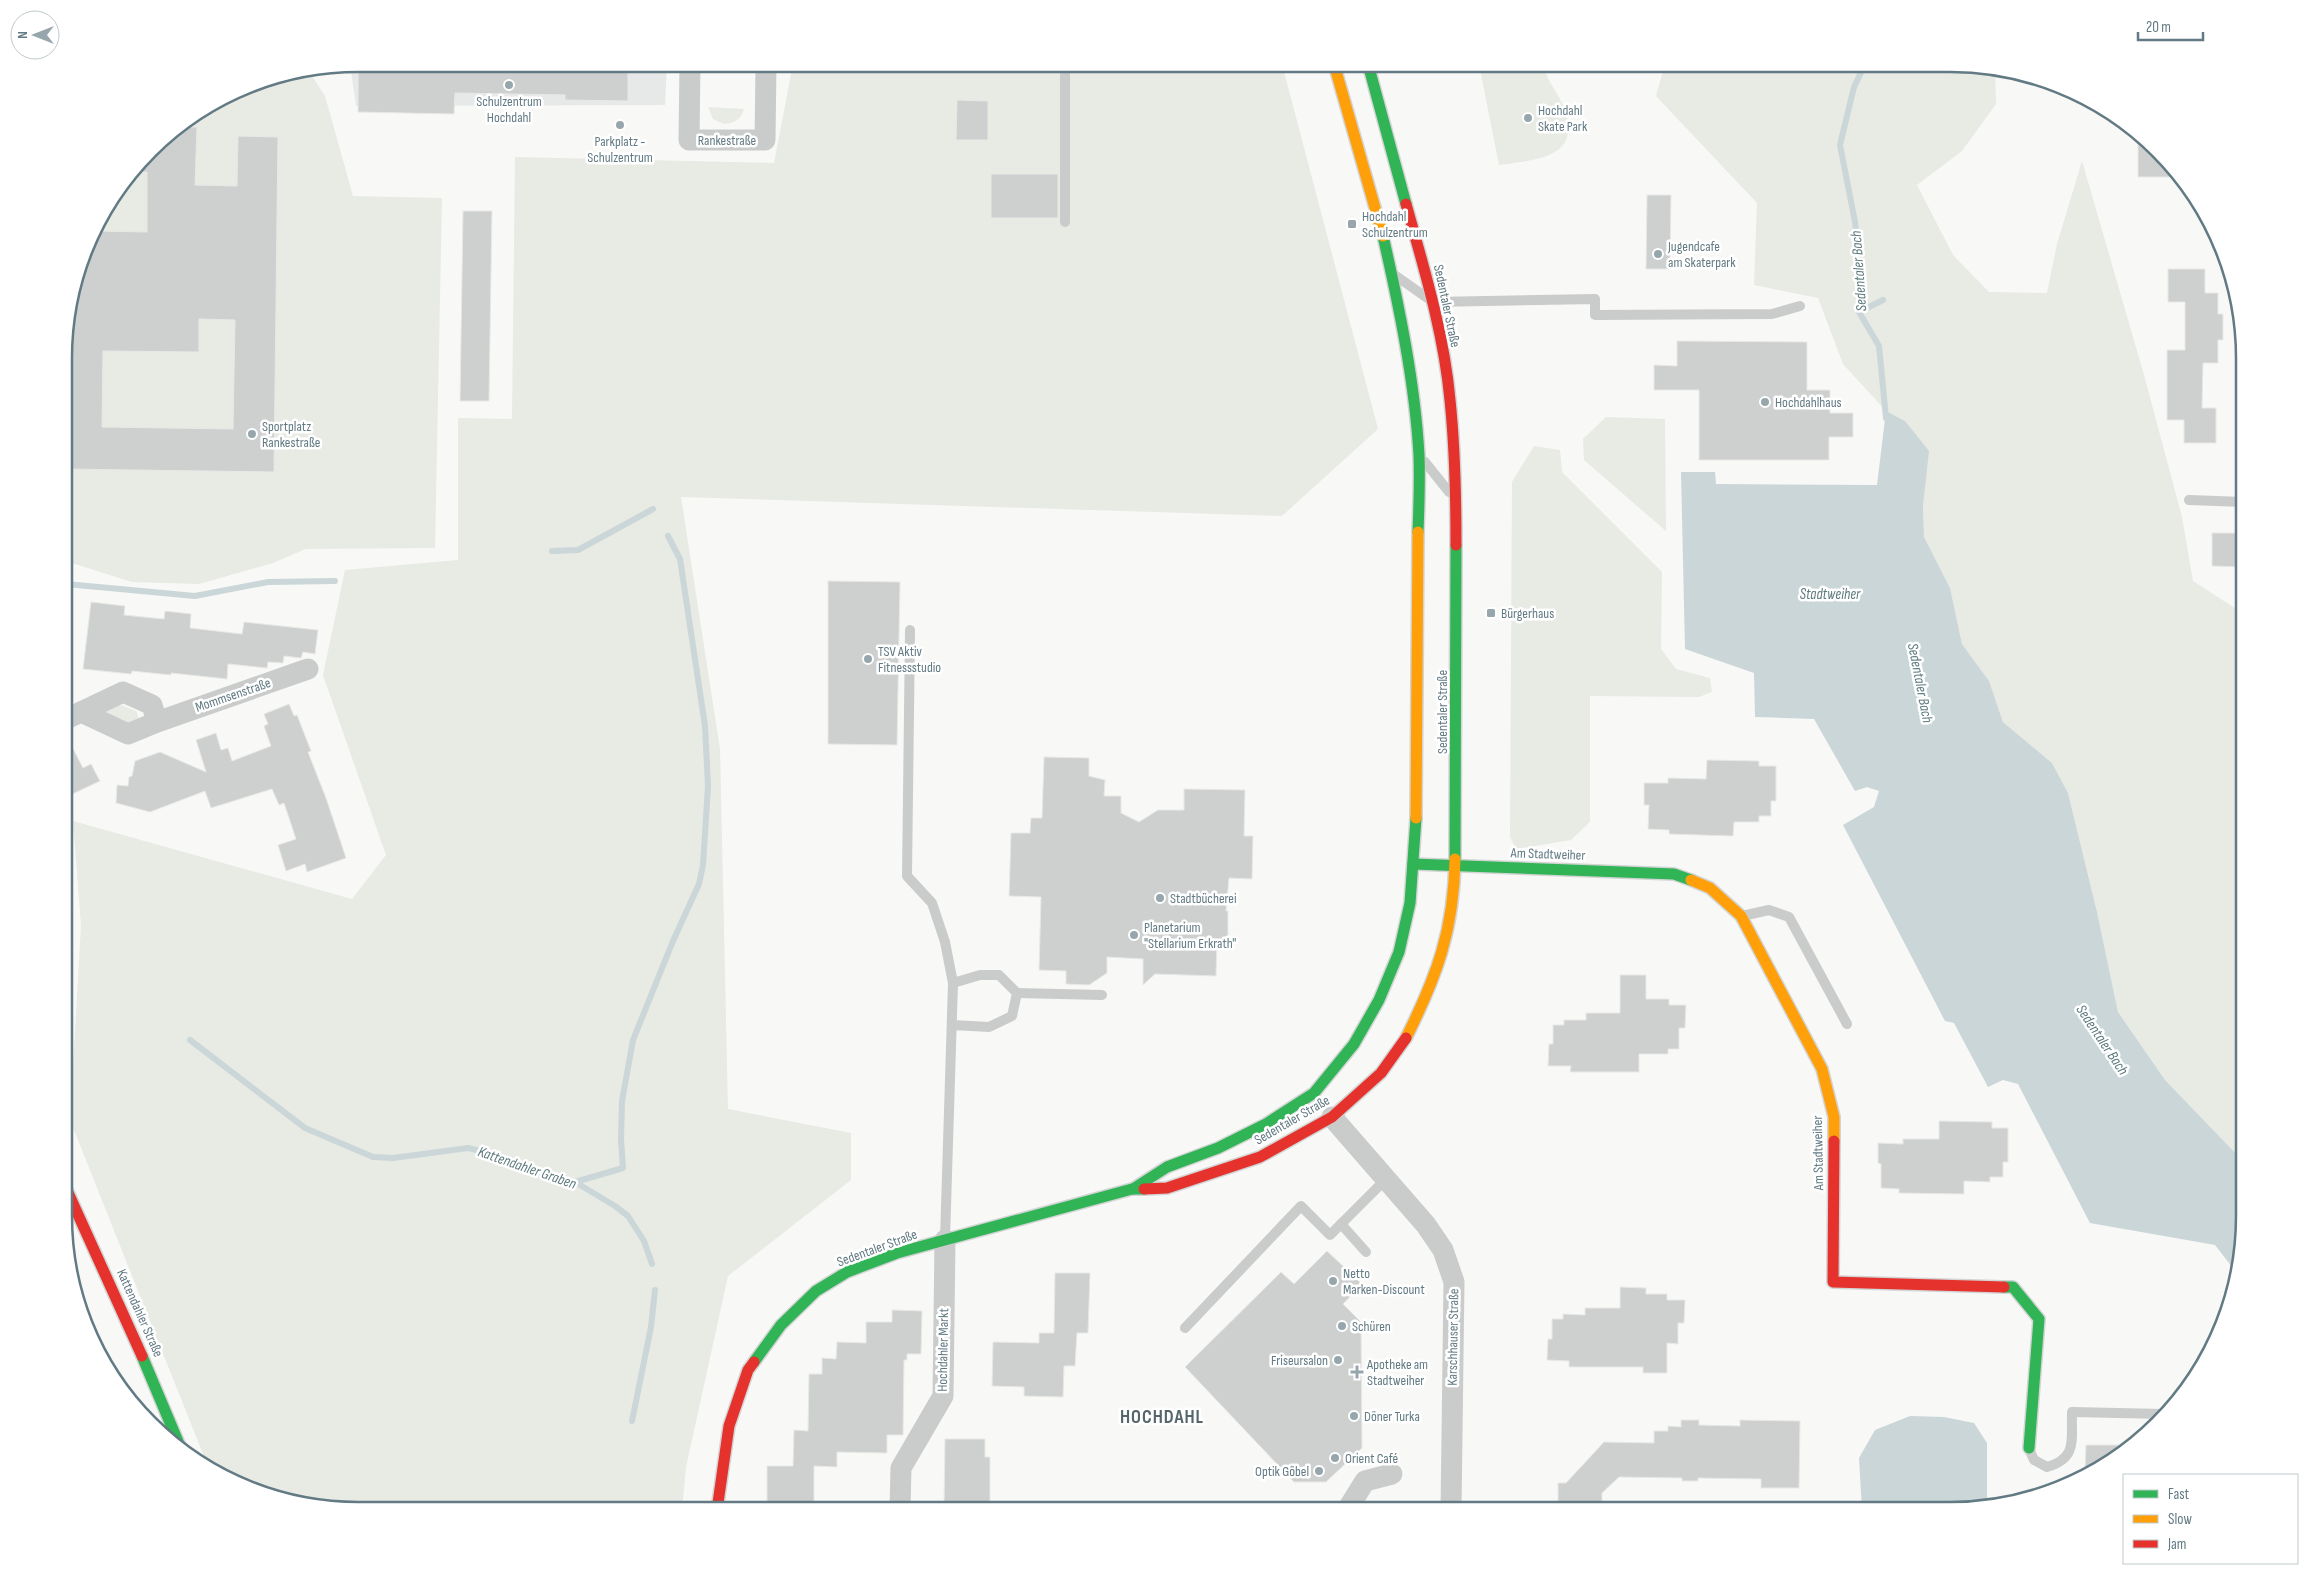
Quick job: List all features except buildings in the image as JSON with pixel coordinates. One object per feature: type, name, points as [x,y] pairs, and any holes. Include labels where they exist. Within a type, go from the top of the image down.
[{"type":"street","name":"Rankestraße","points":[[690,72],[689,140],[765,140],[766,72]]},
{"type":"street","name":"Sedentaler Straße","points":[[718,1502],[729,1426],[748,1370],[781,1325],[816,1291],[847,1272],[897,1254],[1132,1189],[1167,1188],[1260,1157],[1323,1105],[1379,1000],[1399,952],[1410,903],[1416,830],[1419,455],[1413,402],[1391,273],[1381,227],[1336,72]]},
{"type":"street","name":"Sedentaler Straße","points":[[1132,1189],[1167,1167],[1218,1148],[1266,1124],[1323,1105],[1381,1073],[1405,1041],[1422,1006],[1442,956],[1452,908],[1456,866],[1456,500],[1450,399],[1433,302],[1370,72]]},
{"type":"street","name":"Mommsenstraße","points":[[74,715],[128,734],[308,669]]},
{"type":"street","name":"Mommsenstraße","points":[[74,715],[123,692],[152,704],[157,722]]},
{"type":"street","name":"Am Stadtweiher","points":[[1413,864],[1674,874],[1710,888],[1740,916],[1822,1069],[1834,1117],[1833,1282],[2013,1287],[2039,1320],[2028,1448]]},
{"type":"street","name":"Karschhauser Straße","points":[[1323,1105],[1426,1225],[1443,1250],[1454,1282],[1451,1502]]},
{"type":"street","name":"Kattendahler Straße","points":[[72,1201],[131,1328],[175,1435]]},
{"type":"street","name":"Hochdahler Markt","points":[[900,1502],[901,1468],[943,1396],[945,1240]]},
{"type":"street","points":[[1352,1502],[1365,1481],[1392,1474]]},
{"type":"lane","points":[[1065,72],[1065,222]]},
{"type":"lane","points":[[1391,273],[1433,302],[1595,300],[1595,315],[1772,314],[1800,306]]},
{"type":"lane","points":[[1419,455],[1456,500]]},
{"type":"lane","points":[[2189,500],[2236,502]]},
{"type":"lane","points":[[910,630],[907,876],[932,903],[945,942],[953,983],[945,1240]]},
{"type":"lane","points":[[1740,916],[1769,910],[1789,917],[1847,1024]]},
{"type":"lane","points":[[953,983],[980,975],[999,976],[1017,993],[1102,995]]},
{"type":"lane","points":[[952,1025],[989,1027],[1012,1016],[1017,993]]},
{"type":"lane","points":[[1185,1328],[1301,1206],[1330,1235],[1386,1179]]},
{"type":"lane","points":[[1341,1224],[1366,1252]]},
{"type":"lane","points":[[2028,1448],[2034,1460],[2047,1467],[2061,1463],[2070,1451],[2072,1412],[2156,1414]]},
{"type":"shaded area","name":"Schulzentrum Hochdahl","points":[[351,72],[667,72],[665,105],[356,106]]},
{"type":"shaded area","points":[[791,72],[1284,72],[1378,429],[1282,516],[681,497],[720,749],[728,1109],[851,1133],[851,1180],[728,1276],[686,1467],[683,1502],[358,1502],[303,1496],[284,1492],[249,1480],[204,1455],[72,1125],[72,1085],[81,925],[73,821],[352,899],[386,855],[323,675],[345,570],[458,560],[458,418],[512,419],[515,157],[774,163]]},
{"type":"shaded area","name":"Hochdahl Skate Park","points":[[1481,72],[1546,72],[1565,110],[1568,126],[1567,139],[1561,148],[1551,154],[1526,161],[1499,165]]},
{"type":"shaded area","points":[[1663,72],[1950,72],[1995,76],[1996,104],[1962,151],[1917,185],[1953,255],[1989,292],[2047,293],[2057,244],[2082,161],[2144,375],[2182,517],[2193,581],[2236,609],[2236,1154],[2165,1080],[2118,1012],[2097,912],[2068,793],[2052,763],[2003,722],[1989,681],[1962,644],[1950,588],[1924,537],[1923,505],[1905,421],[1886,411],[1843,364],[1818,298],[1754,285],[1757,203],[1656,96]]},
{"type":"shaded area","name":"Sportplatz Rankestraße","points":[[312,76],[325,96],[353,196],[442,198],[435,548],[306,549],[273,563],[199,584],[132,582],[72,564],[73,340],[82,284],[102,232],[111,215],[143,170],[184,132],[215,111],[249,94],[284,82]]},
{"type":"shaded area","points":[[708,107],[744,109],[737,120],[724,124],[713,119]]},
{"type":"shaded area","points":[[1606,417],[1665,419],[1666,531],[1584,460],[1583,439]]},
{"type":"shaded area","points":[[1534,446],[1560,450],[1562,472],[1662,572],[1661,649],[1676,669],[1710,678],[1712,692],[1699,697],[1590,696],[1590,822],[1571,840],[1516,849],[1510,837],[1512,482]]},
{"type":"shaded area","points":[[116,703],[136,711],[140,721],[128,725],[101,713]]},
{"type":"water","name":"Stadtweiher","points":[[1886,411],[1905,421],[1929,451],[1923,505],[1924,537],[1950,588],[1962,644],[1989,681],[2003,722],[2052,763],[2068,793],[2097,912],[2118,1012],[2165,1080],[2236,1154],[2236,1216],[2231,1265],[2215,1245],[2090,1223],[2018,1084],[2003,1080],[1988,1087],[1954,1023],[1945,1021],[1843,825],[1874,807],[1879,791],[1867,787],[1855,791],[1814,719],[1755,717],[1754,673],[1685,649],[1681,472],[1715,472],[1716,484],[1877,485]]},
{"type":"water","points":[[1910,1416],[1944,1417],[1974,1423],[1987,1443],[1987,1499],[1950,1502],[1862,1502],[1859,1458],[1875,1430]]},
{"type":"waterway","name":"Sedentaler Bach","points":[[1861,72],[1854,87],[1840,145],[1855,222],[1863,293],[1859,312],[1879,346],[1886,418]]},
{"type":"waterway","points":[[1859,312],[1883,300]]},
{"type":"waterway","points":[[552,551],[578,550],[653,509]]},
{"type":"waterway","points":[[575,1182],[623,1168],[621,1139],[622,1101],[633,1040],[673,941],[699,884],[703,865],[708,786],[705,726],[680,559],[668,536]]},
{"type":"waterway","points":[[72,585],[195,596],[268,582],[335,581]]},
{"type":"waterway","name":"Kattendahler Graben","points":[[190,1040],[305,1128],[373,1157],[393,1158],[468,1148],[498,1155],[540,1173],[575,1182],[628,1216],[644,1241],[652,1264]]},
{"type":"waterway","name":"Kattendahler Graben","points":[[632,1421],[651,1327],[655,1290]]},
{"type":"traffic: fast","points":[[1370,72],[1406,204]]},
{"type":"traffic: fast","points":[[1383,236],[1400,317],[1414,400],[1419,455],[1418,532]]},
{"type":"traffic: fast","points":[[1455,859],[1456,545]]},
{"type":"traffic: fast","points":[[1133,1189],[1167,1167],[1218,1148],[1266,1124],[1314,1093],[1354,1044],[1379,1000],[1399,952],[1410,903],[1416,818]]},
{"type":"traffic: fast","points":[[1413,864],[1674,874],[1691,880]]},
{"type":"traffic: fast","points":[[754,1362],[781,1325],[816,1291],[847,1272],[897,1253],[1132,1189],[1144,1189]]},
{"type":"traffic: fast","points":[[2004,1287],[2013,1287],[2039,1319],[2029,1448]]},
{"type":"traffic: fast","points":[[142,1356],[175,1435]]},
{"type":"traffic: slow","points":[[1336,72],[1383,236]]},
{"type":"traffic: slow","points":[[1416,818],[1418,532]]},
{"type":"traffic: slow","points":[[1406,1038],[1427,994],[1442,952],[1451,908],[1455,859]]},
{"type":"traffic: slow","points":[[1691,880],[1710,888],[1741,916],[1822,1069],[1834,1117],[1834,1141]]},
{"type":"traffic: jam","points":[[1406,204],[1432,301],[1447,375],[1454,454],[1456,545]]},
{"type":"traffic: jam","points":[[1144,1189],[1167,1188],[1260,1157],[1332,1117],[1381,1073],[1406,1038]]},
{"type":"traffic: jam","points":[[1834,1141],[1833,1282],[2004,1287]]},
{"type":"traffic: jam","points":[[72,1201],[142,1356]]},
{"type":"traffic: jam","points":[[718,1502],[729,1426],[748,1370],[754,1362]]},
{"type":"place","name":"Schulzentrum Hochdahl","points":[[509,85]]},
{"type":"place","name":"Hochdahl Skate Park","points":[[1528,118]]},
{"type":"place","name":"Parkplatz - Schulzentrum","points":[[620,125]]},
{"type":"place","name":"Hochdahl Schulzentrum","points":[[1352,224]]},
{"type":"place","name":"Jugendcafe am Skaterpark","points":[[1658,254]]},
{"type":"place","name":"Hochdahlhaus","points":[[1765,402]]},
{"type":"place","name":"Sportplatz Rankestraße","points":[[252,434]]},
{"type":"place","name":"Bürgerhaus","points":[[1491,613]]},
{"type":"place","name":"TSV Aktiv Fitnessstudio","points":[[868,659]]},
{"type":"place","name":"Stadtbücherei","points":[[1160,898]]},
{"type":"place","name":"Planetarium \"Stellarium Erkrath\"","points":[[1134,935]]},
{"type":"place","name":"Netto Marken-Discount","points":[[1333,1281]]},
{"type":"place","name":"Schüren","points":[[1342,1326]]},
{"type":"place","name":"Friseursalon","points":[[1338,1360]]},
{"type":"place","name":"Apotheke am Stadtweiher","points":[[1357,1372]]},
{"type":"place","name":"Döner Turka","points":[[1354,1416]]},
{"type":"place","name":"Orient Café","points":[[1335,1458]]},
{"type":"place","name":"Optik Göbel","points":[[1319,1471]]},
{"type":"district","name":"HOCHDAHL","points":[[1162,1417]]}]
